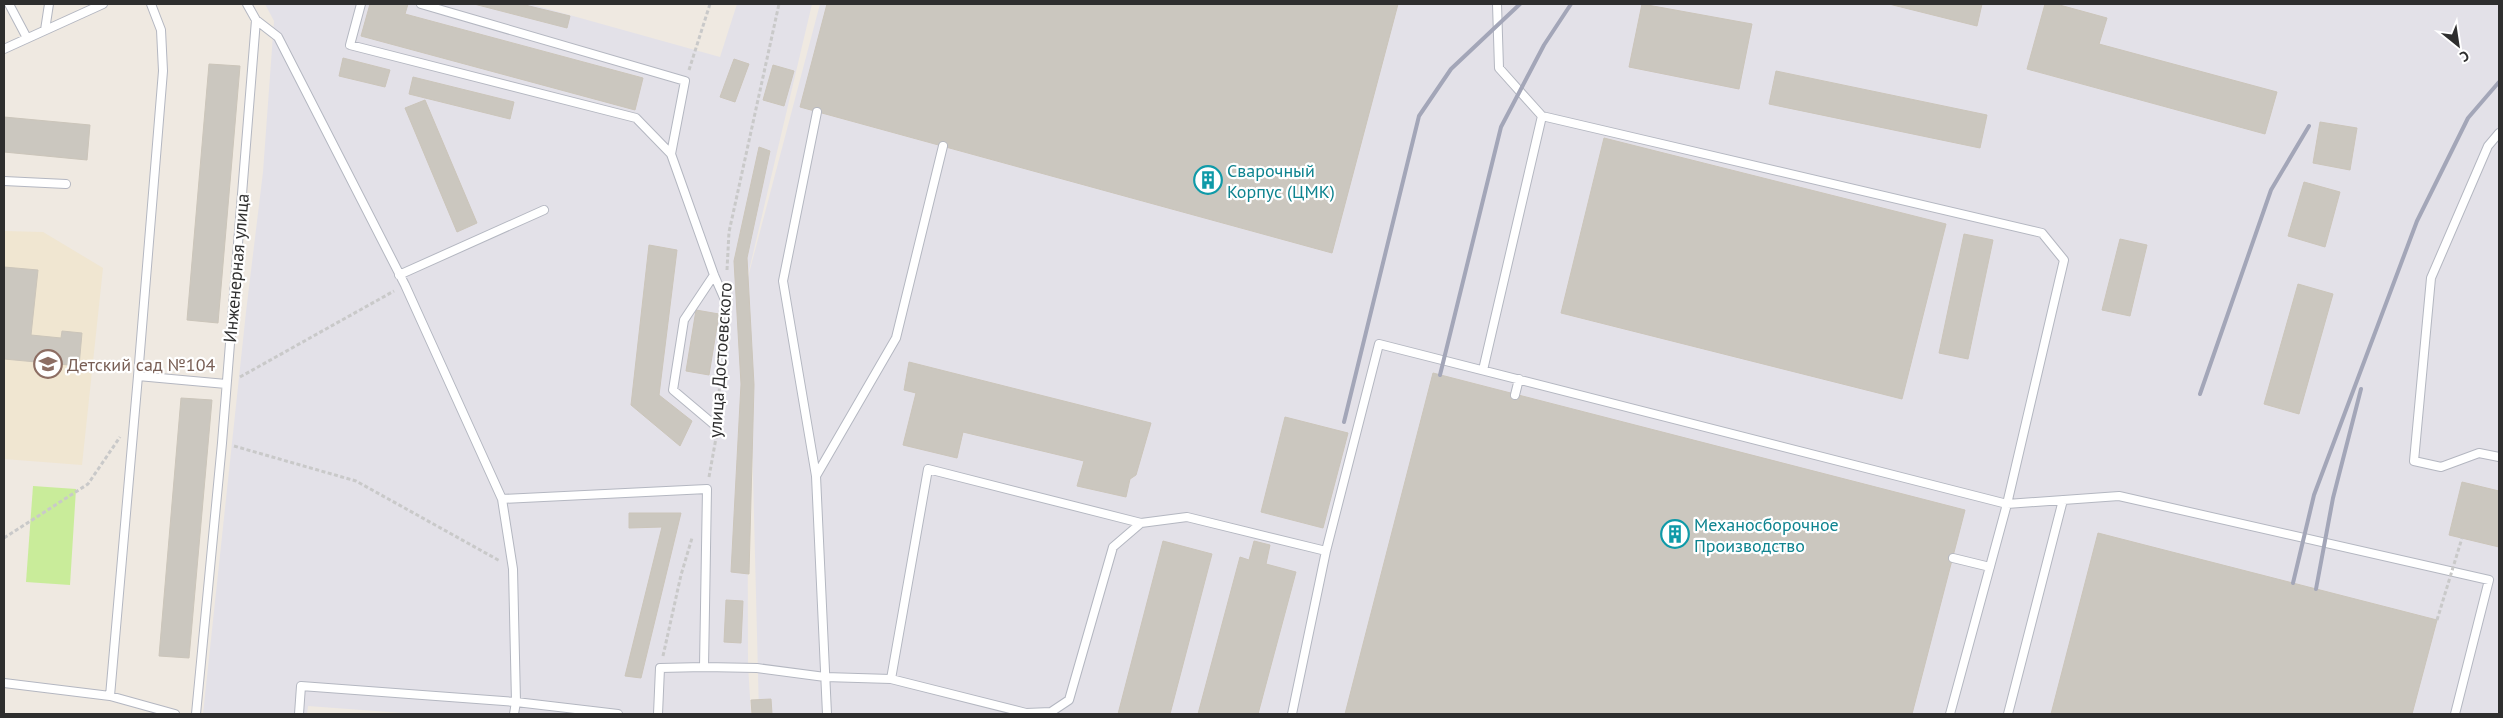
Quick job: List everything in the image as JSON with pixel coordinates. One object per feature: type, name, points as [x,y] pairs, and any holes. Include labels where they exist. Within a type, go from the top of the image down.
[{"type":"lane","points":[[9,4],[27,38]]},
{"type":"lane","points":[[44,30],[49,4]]},
{"type":"lane","points":[[4,49],[103,4]]},
{"type":"lane","points":[[110,696],[163,71],[161,30],[151,4]]},
{"type":"lane","points":[[246,4],[256,20],[278,37],[405,285],[502,499],[513,569],[516,702],[514,714]]},
{"type":"lane","points":[[361,4],[350,45],[636,118],[671,154],[714,275],[725,300]]},
{"type":"lane","points":[[421,4],[685,81],[671,154]]},
{"type":"lane","points":[[1497,4],[1499,68],[1542,116],[2042,233],[2064,260],[2007,504],[1950,714]]},
{"type":"lane","name":"Инженерная улица","points":[[196,714],[222,443],[256,20]]},
{"type":"lane","points":[[816,112],[783,281],[816,476],[827,714]]},
{"type":"lane","points":[[1484,370],[1542,116]]},
{"type":"lane","points":[[2499,133],[2488,146],[2431,278],[2414,461],[2441,466],[2479,453],[2499,457]]},
{"type":"lane","points":[[816,476],[896,338],[942,146]]},
{"type":"lane","points":[[4,181],[66,184]]},
{"type":"lane","points":[[399,275],[544,210]]},
{"type":"lane","points":[[714,275],[684,320],[673,390],[718,428]]},
{"type":"lane","points":[[1292,714],[1326,551],[1379,344],[2007,504],[2119,496],[2489,580],[2455,714]]},
{"type":"lane","points":[[138,376],[226,384]]},
{"type":"lane","points":[[1515,395],[1519,379]]},
{"type":"lane","points":[[891,680],[928,469],[1142,523],[1187,517],[1326,551]]},
{"type":"lane","points":[[502,499],[707,489],[704,667]]},
{"type":"lane","points":[[2008,714],[2063,500]]},
{"type":"lane","points":[[658,714],[660,668],[704,667],[757,668],[824,677],[891,680],[1026,713],[1051,712],[1069,700],[1113,547],[1142,523]]},
{"type":"lane","points":[[1953,558],[1990,567]]},
{"type":"lane","points":[[4,683],[110,696],[175,714]]},
{"type":"lane","points":[[299,714],[301,686],[516,702],[618,714]]},
{"type":"path","points":[[685,81],[710,4]]},
{"type":"path","name":"улица Достоевского","points":[[727,271],[729,232],[779,4]]},
{"type":"path","points":[[226,384],[405,285]]},
{"type":"path","name":"улица Достоевского","points":[[707,489],[718,428],[725,300]]},
{"type":"path","points":[[4,538],[88,484],[134,416]]},
{"type":"path","points":[[222,443],[356,481],[513,569]]},
{"type":"path","points":[[660,668],[681,575],[694,532]]},
{"type":"path","points":[[2437,620],[2462,538]]},
{"type":"shaded area","points":[[265,4],[530,4],[720,57],[737,4],[812,4],[747,279],[748,665],[751,714],[416,714],[308,706],[307,714],[203,714],[263,172],[274,21]]},
{"type":"shaded area","points":[[820,4],[2499,4],[2499,714],[759,714],[748,277]]},
{"type":"shaded area","name":"Детский сад №104","points":[[4,231],[43,232],[103,268],[82,465],[4,459]]},
{"type":"green space","points":[[33,486],[76,489],[70,585],[26,582]]},
{"type":"building","points":[[370,4],[408,4],[405,14],[643,78],[635,110],[361,36]]},
{"type":"building","points":[[474,4],[521,4],[570,16],[567,28]]},
{"type":"building","name":"Сварочный Корпус (ЦМК)","points":[[827,4],[1398,4],[1332,253],[800,107]]},
{"type":"building","points":[[1642,4],[1752,24],[1739,89],[1629,67]]},
{"type":"building","points":[[1889,4],[1982,4],[1977,26]]},
{"type":"building","points":[[2045,4],[2056,4],[2107,18],[2099,44],[2277,92],[2265,134],[2027,69]]},
{"type":"building","points":[[343,58],[390,70],[385,87],[339,76]]},
{"type":"building","points":[[734,59],[749,64],[735,102],[720,97]]},
{"type":"building","points":[[209,64],[240,66],[218,323],[187,320]]},
{"type":"building","points":[[773,65],[794,71],[784,106],[763,100]]},
{"type":"building","points":[[1776,71],[1987,115],[1980,148],[1769,104]]},
{"type":"building","points":[[413,77],[514,102],[510,119],[409,94]]},
{"type":"building","points":[[425,100],[477,223],[457,232],[405,108]]},
{"type":"building","points":[[4,117],[90,125],[87,160],[4,152]]},
{"type":"building","points":[[2320,122],[2357,128],[2350,170],[2313,163]]},
{"type":"building","points":[[1604,138],[1946,224],[1902,399],[1561,313]]},
{"type":"building","points":[[759,147],[770,151],[747,258],[754,385],[749,574],[731,572],[741,384],[734,261]]},
{"type":"building","points":[[2304,182],[2340,192],[2325,247],[2288,236]]},
{"type":"building","points":[[1964,234],[1993,240],[1968,359],[1939,353]]},
{"type":"building","points":[[2120,239],[2147,245],[2130,316],[2102,310]]},
{"type":"building","points":[[649,245],[677,250],[659,395],[692,421],[680,446],[631,405]]},
{"type":"building","points":[[4,267],[38,270],[31,335],[61,338],[62,331],[82,333],[79,366],[4,359]]},
{"type":"building","points":[[2298,284],[2333,294],[2299,414],[2264,404]]},
{"type":"building","points":[[696,310],[719,314],[709,375],[686,371]]},
{"type":"building","points":[[909,362],[1151,423],[1136,475],[1130,479],[1126,497],[1077,486],[1084,461],[963,432],[957,458],[903,445],[916,393],[904,390]]},
{"type":"building","name":"Механосборочное Производство","points":[[1433,373],[1965,510],[1912,714],[1345,714]]},
{"type":"building","points":[[181,398],[212,400],[189,658],[159,656]]},
{"type":"building","points":[[1285,417],[1348,433],[1323,528],[1261,512]]},
{"type":"building","points":[[2462,482],[2499,491],[2499,547],[2449,535]]},
{"type":"building","points":[[629,513],[681,513],[641,678],[625,676],[662,527],[629,528]]},
{"type":"building","points":[[2098,533],[2437,620],[2412,714],[2051,714]]},
{"type":"building","points":[[1163,541],[1212,554],[1170,714],[1118,714]]},
{"type":"building","points":[[1254,541],[1270,545],[1266,564],[1296,572],[1258,714],[1198,714],[1240,557],[1249,560]]},
{"type":"building","points":[[726,600],[743,601],[741,643],[724,642]]},
{"type":"building","points":[[771,699],[772,714],[752,714],[751,700]]},
{"type":"railway","points":[[1344,422],[1419,116],[1451,69],[1520,4]]},
{"type":"railway","points":[[1440,375],[1501,127],[1544,45],[1571,4]]},
{"type":"railway","points":[[2293,583],[2314,495],[2417,221],[2468,118],[2499,82]]},
{"type":"railway","points":[[2200,394],[2271,190],[2309,126]]},
{"type":"railway","points":[[2316,589],[2333,498],[2361,389]]},
{"type":"place","name":"Сварочный Корпус (ЦМК)","points":[[1208,180]]},
{"type":"place","name":"Детский сад №104","points":[[48,364]]},
{"type":"place","name":"Механосборочное Производство","points":[[1675,534]]}]
